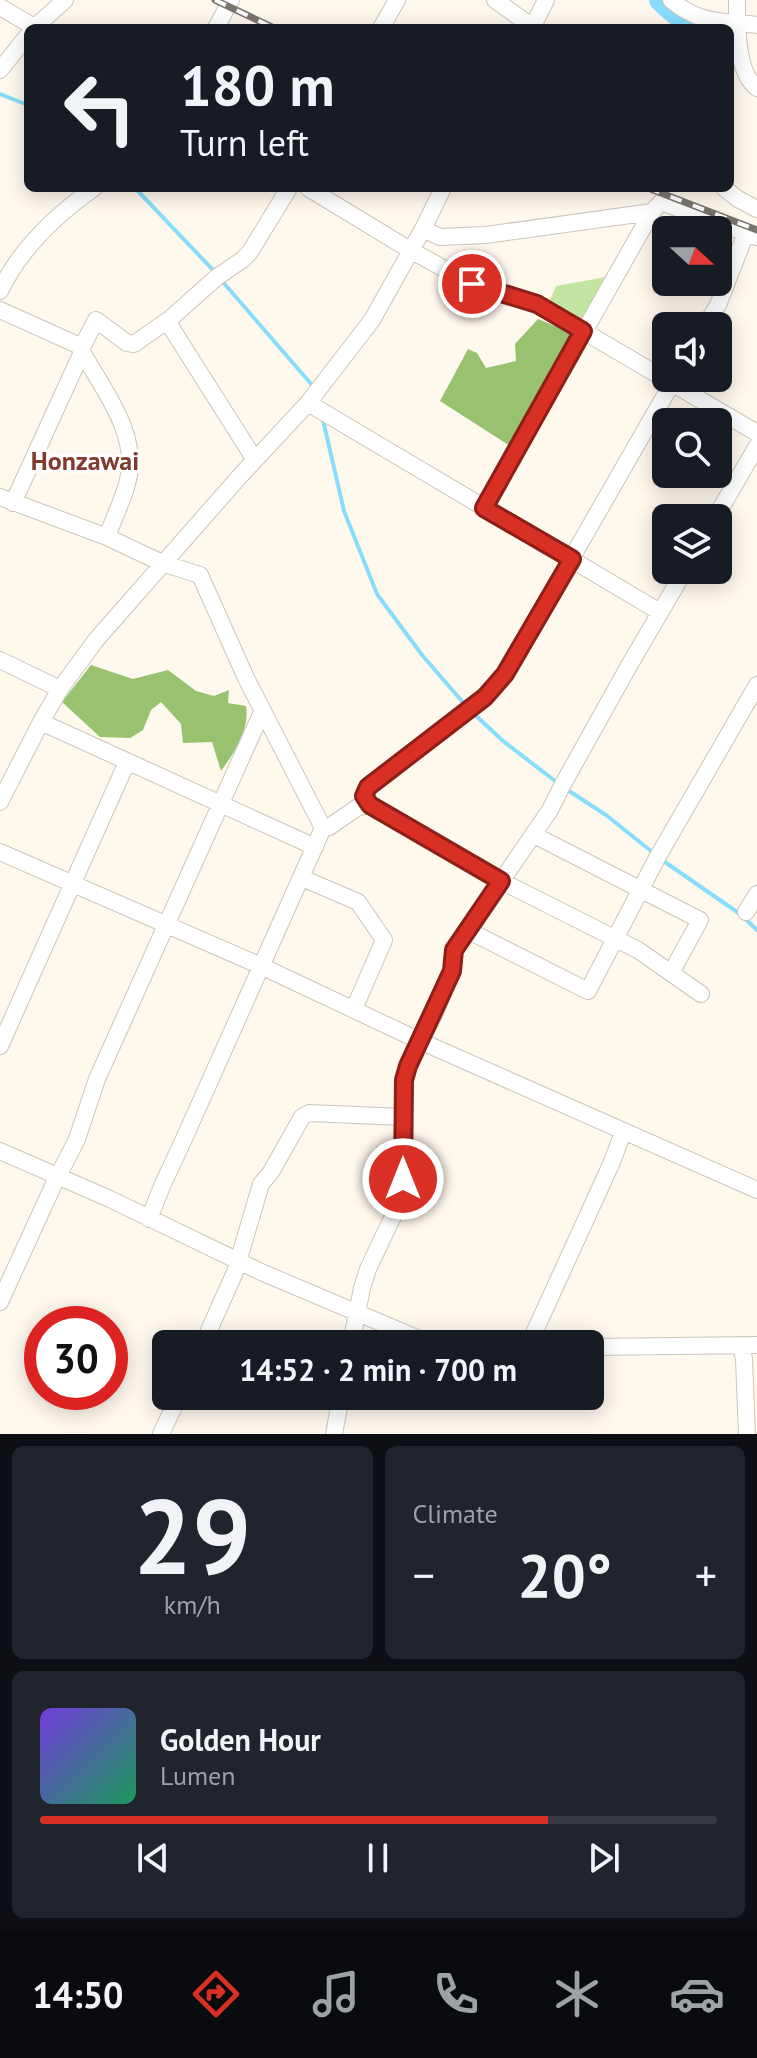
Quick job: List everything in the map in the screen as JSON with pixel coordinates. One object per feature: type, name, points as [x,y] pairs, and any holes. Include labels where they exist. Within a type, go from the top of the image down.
[{"type":"street","points":[[39,24],[65,0]]},
{"type":"street","points":[[218,24],[231,0]]},
{"type":"street","points":[[383,24],[397,0]]},
{"type":"street","points":[[495,0],[529,24]]},
{"type":"street","points":[[534,24],[546,0]]},
{"type":"street","points":[[671,0],[684,11],[720,24]]},
{"type":"street","points":[[737,0],[742,62],[749,83],[757,88]]},
{"type":"street","points":[[0,7],[28,24]]},
{"type":"street","points":[[734,27],[757,25]]},
{"type":"street","points":[[0,70],[24,40]]},
{"type":"street","points":[[0,291],[25,251],[54,220],[89,192]]},
{"type":"street","points":[[287,192],[242,260],[134,344],[127,343],[96,320],[6,500],[107,537],[162,563],[200,575],[262,712],[323,828]]},
{"type":"street","points":[[315,192],[472,284],[537,304],[652,369]]},
{"type":"street","points":[[0,802],[60,689],[96,640],[308,403],[372,320],[441,192]]},
{"type":"street","points":[[729,192],[757,209]]},
{"type":"street","points":[[484,508],[583,331],[652,212],[661,202],[752,235],[714,312]]},
{"type":"street","points":[[423,229],[440,237],[486,235],[652,212]]},
{"type":"street","points":[[0,310],[82,349],[113,406],[127,436],[130,462],[128,483],[107,537]]},
{"type":"street","points":[[167,321],[255,460]]},
{"type":"street","points":[[667,392],[505,674],[485,697],[368,787],[364,796],[370,805],[501,881],[638,950],[701,994]]},
{"type":"street","points":[[691,392],[757,433]]},
{"type":"street","points":[[308,403],[660,612]]},
{"type":"street","points":[[723,504],[757,446]]},
{"type":"street","points":[[354,1330],[368,1269],[400,1196],[404,1167],[404,1080],[452,971],[454,950],[534,835],[677,584]]},
{"type":"street","points":[[0,660],[60,689]]},
{"type":"street","points":[[467,930],[588,991],[658,856],[757,685]]},
{"type":"street","points":[[0,1302],[77,1139],[97,1079],[262,712]]},
{"type":"street","points":[[41,722],[315,847]]},
{"type":"street","points":[[0,1046],[127,762]]},
{"type":"street","points":[[323,828],[358,807],[370,805]]},
{"type":"street","points":[[149,1219],[323,828]]},
{"type":"street","points":[[534,835],[700,920],[671,973]]},
{"type":"street","points":[[0,852],[757,1190]]},
{"type":"street","points":[[302,878],[358,902],[384,940],[354,1009]]},
{"type":"street","points":[[746,912],[757,894]]},
{"type":"street","points":[[209,1330],[235,1272],[261,1184],[302,1117],[309,1113],[403,1117]]},
{"type":"street","points":[[535,1330],[623,1132]]},
{"type":"street","points":[[0,1151],[110,1199],[261,1272],[396,1330]]},
{"type":"street","points":[[604,1347],[749,1345],[744,1359],[747,1434]]},
{"type":"street","points":[[161,1434],[172,1410]]},
{"type":"street","points":[[334,1434],[338,1410]]},
{"type":"green space","points":[[606,277],[581,320],[550,300],[556,286]]},
{"type":"green space","points":[[538,319],[574,334],[510,446],[440,401],[468,349],[477,353],[486,368],[516,361],[515,344]]},
{"type":"green space","points":[[91,665],[133,679],[168,670],[196,691],[214,696],[229,690],[228,703],[246,706],[247,715],[240,740],[221,771],[212,742],[183,743],[181,724],[161,702],[151,710],[143,730],[130,738],[100,737],[62,702]]},
{"type":"waterway","points":[[660,0],[673,12],[696,24]]},
{"type":"waterway","points":[[0,94],[24,103]]},
{"type":"waterway","points":[[139,192],[214,271]]},
{"type":"waterway","points":[[222,281],[312,385]]},
{"type":"waterway","points":[[323,420],[344,511],[377,594],[422,655],[467,707]]},
{"type":"waterway","points":[[473,713],[503,741],[559,784]]},
{"type":"waterway","points":[[566,789],[606,815],[656,855]]},
{"type":"waterway","points":[[662,860],[740,914],[757,930]]},
{"type":"railway","points":[[215,0],[266,24]]},
{"type":"railway","points":[[658,192],[757,230]]},
{"type":"district","name":"Honzawai","points":[[85,460]]},
{"type":"route","points":[[403,1179],[404,1080],[408,1066],[452,971],[454,950],[501,881],[370,805],[365,799],[365,791],[485,697],[505,674],[572,559],[484,508],[583,331],[537,304],[472,284]]}]
